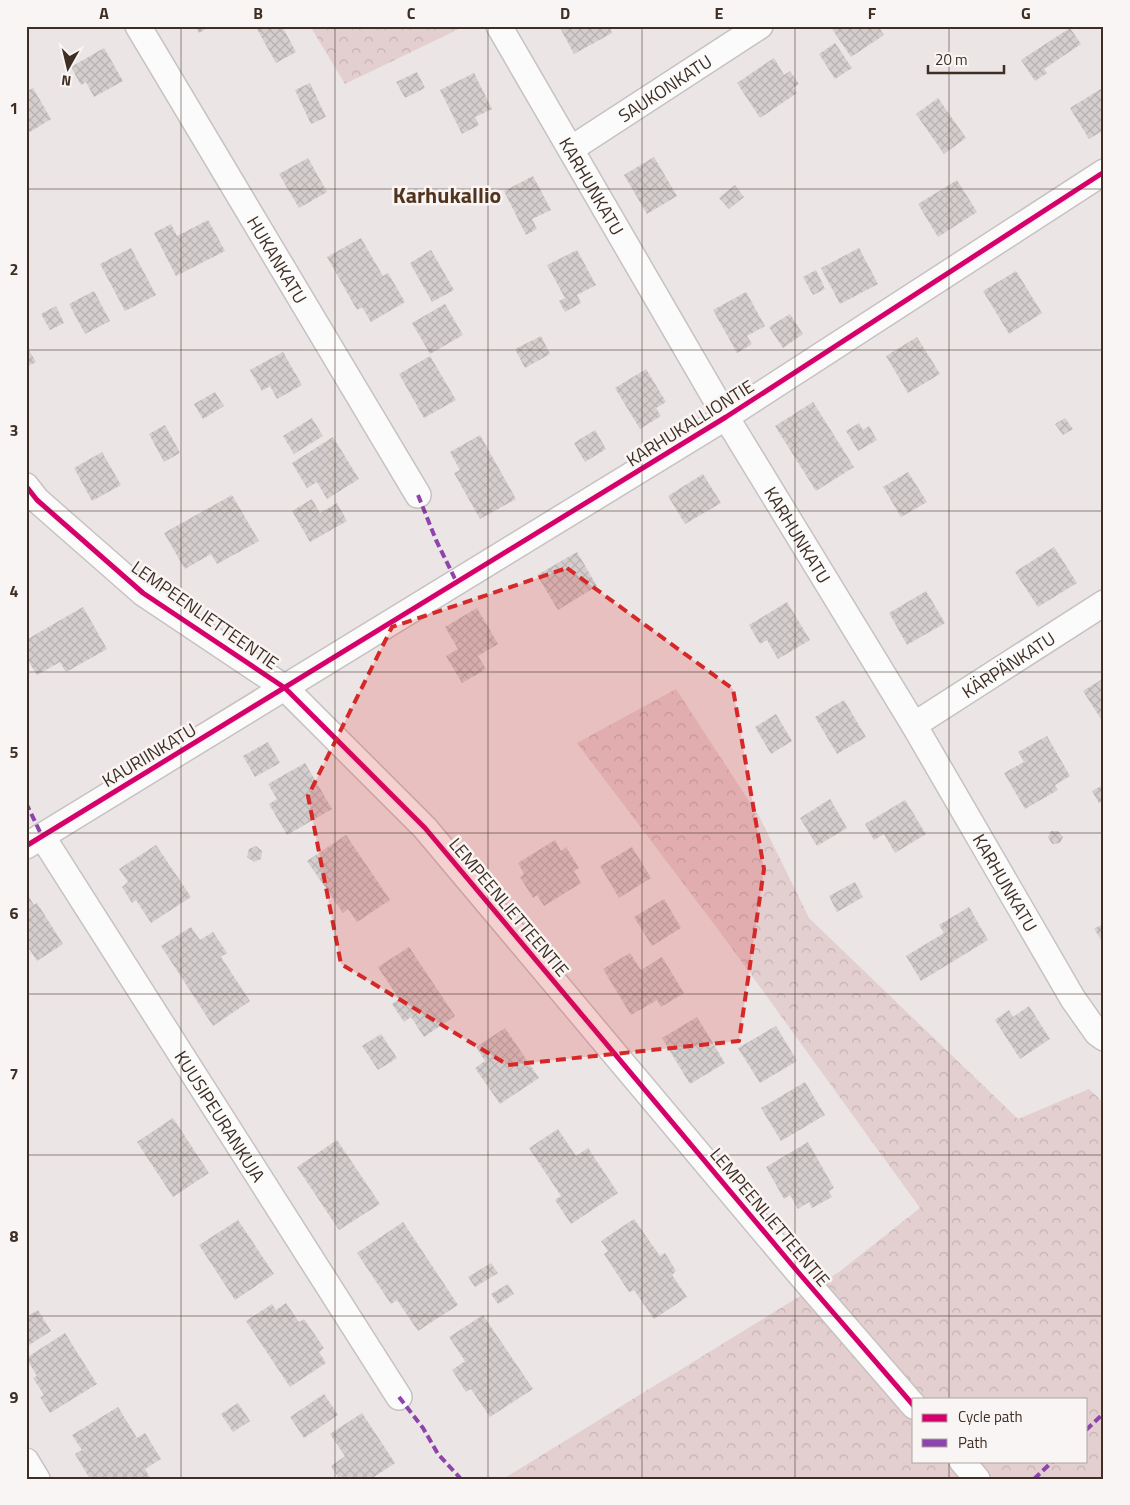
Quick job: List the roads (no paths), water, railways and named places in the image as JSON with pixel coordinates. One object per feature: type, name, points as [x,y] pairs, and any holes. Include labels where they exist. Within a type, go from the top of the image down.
[{"type":"street","name":"HUKANKATU","points":[[138,26],[418,495]]},
{"type":"street","name":"KARHUNKATU","points":[[499,26],[726,417],[914,725],[1073,999],[1097,1033],[1104,1038]]},
{"type":"street","name":"SAUKONKATU","points":[[572,149],[760,26]]},
{"type":"street","name":"KARHUKALLIONTIE","points":[[285,688],[726,417],[1104,172]]},
{"type":"street","name":"LEMPEENLIETTEENTIE","points":[[26,486],[36,500],[143,593],[285,688],[425,828],[798,1272],[912,1404]]},
{"type":"street","name":"KÄRPÄNKATU","points":[[914,725],[1104,603]]},
{"type":"street","name":"KAURIINKATU","points":[[34,841],[285,688]]},
{"type":"street","name":"KUUSIPEURANKUJA","points":[[34,841],[399,1397]]},
{"type":"street","points":[[26,1461],[37,1479]]},
{"type":"street","points":[[963,1462],[977,1479]]},
{"type":"district","name":"Karhukallio","points":[[447,195]]}]
